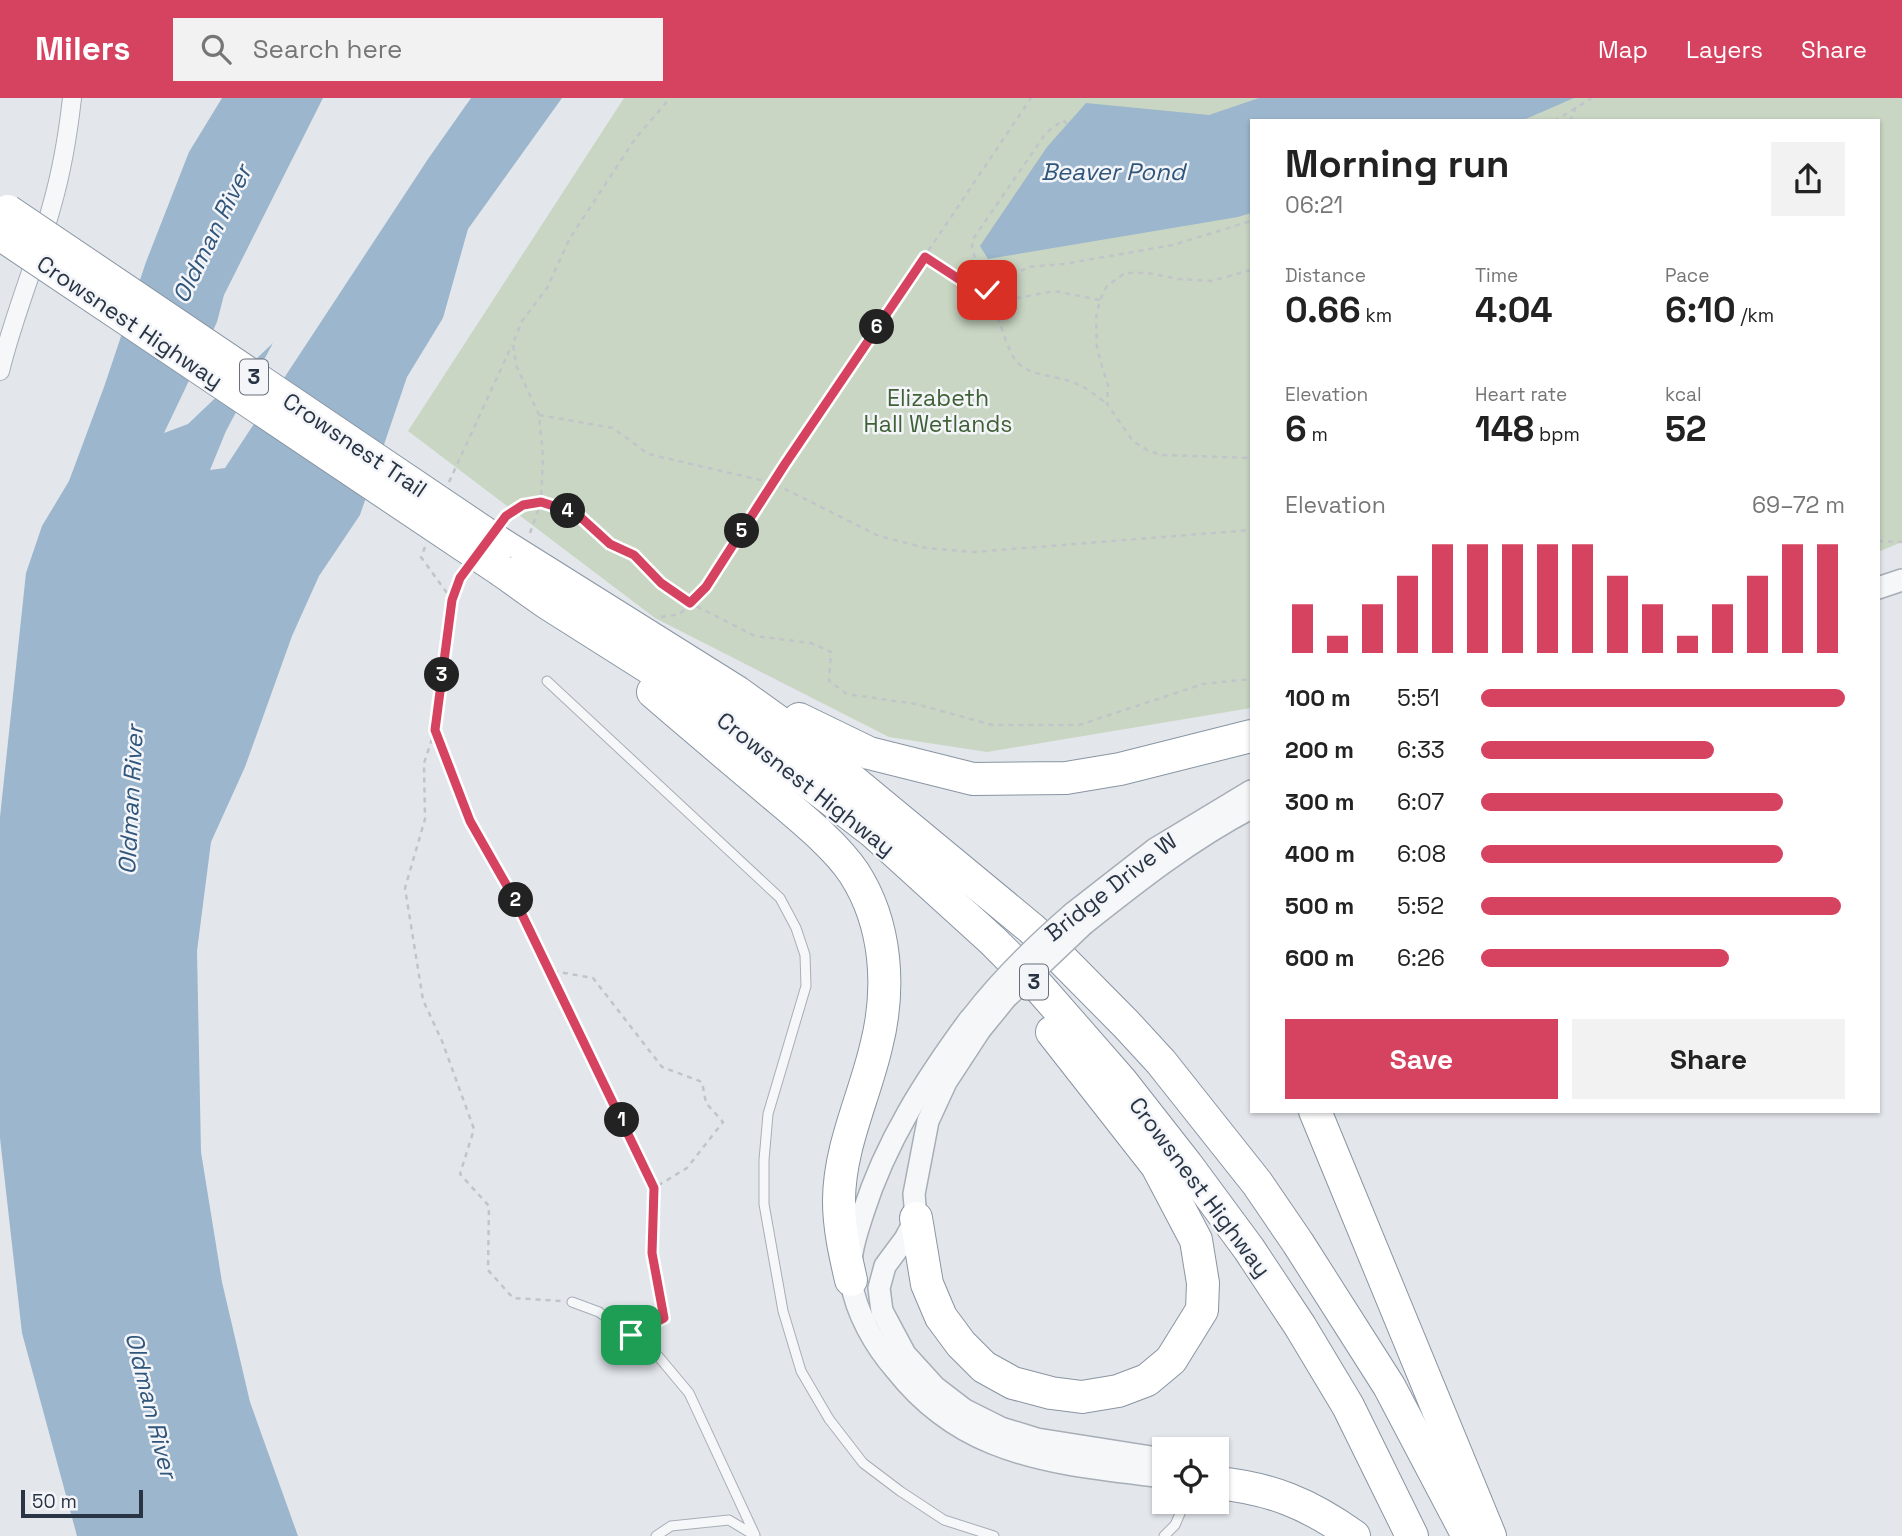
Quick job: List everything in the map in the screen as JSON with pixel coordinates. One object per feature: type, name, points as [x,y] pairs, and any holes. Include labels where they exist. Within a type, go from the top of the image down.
[{"type":"highway","name":"Crowsnest Trail","points":[[3,216],[509,543]]},
{"type":"highway","name":"Crowsnest Highway","points":[[509,543],[547,603],[656,671],[829,798],[882,841],[993,941],[1039,987],[1114,1073],[1188,1165],[1249,1249],[1348,1406],[1412,1536]]},
{"type":"highway","name":"Crowsnest Highway","points":[[509,543],[737,692],[801,738],[1032,929],[1126,1024],[1161,1062],[1257,1183],[1298,1243],[1390,1386],[1468,1536]]},
{"type":"highway","points":[[509,543],[819,730],[869,753],[926,768],[973,779],[1066,778],[1120,769],[1250,736]]},
{"type":"highway","points":[[547,603],[797,814],[853,872],[871,907],[881,945],[885,982],[876,1047],[853,1122],[839,1200],[843,1243],[851,1280]]},
{"type":"highway","points":[[829,798],[996,963],[1157,1166],[1196,1240],[1203,1283],[1202,1310],[1171,1360],[1147,1380],[1137,1384],[1082,1398],[1013,1383],[984,1367],[961,1344],[941,1317],[927,1284],[916,1218]]},
{"type":"highway","points":[[1316,1113],[1490,1536]]},
{"type":"highway","points":[[1229,1484],[1274,1493],[1303,1504],[1354,1536]]},
{"type":"street","points":[[0,371],[52,208],[68,135],[72,98]]},
{"type":"street","points":[[1880,587],[1902,580]]},
{"type":"street","name":"Bridge Drive W","points":[[1078,919],[1155,849],[1250,792]]},
{"type":"street","name":"Bridge Drive W","points":[[916,1218],[914,1194],[919,1156],[928,1121],[992,992],[1023,958],[1222,823],[1250,809]]},
{"type":"street","name":"Bridge Drive W","points":[[975,1024],[924,1083],[888,1148],[870,1190],[853,1252],[851,1280],[868,1329],[887,1360],[908,1386],[936,1412],[959,1427],[994,1444],[1030,1455],[1073,1465],[1152,1475]]},
{"type":"street","points":[[916,1218],[905,1239],[885,1266],[879,1288],[882,1311],[905,1354],[935,1387],[965,1410],[1001,1427],[1037,1439],[1152,1457]]},
{"type":"lane","points":[[547,681],[780,898],[796,928],[805,955],[806,986],[768,1114],[764,1204],[783,1311],[801,1371],[828,1419],[863,1463],[944,1520],[993,1536]]},
{"type":"lane","points":[[572,1302],[599,1312],[631,1335],[658,1356],[689,1392],[755,1536]]},
{"type":"lane","points":[[1164,1536],[1175,1525],[1180,1514]]},
{"type":"lane","points":[[656,1536],[671,1526],[729,1520],[755,1536]]},
{"type":"path","points":[[449,482],[522,321],[547,288],[570,238],[635,139],[670,98]]},
{"type":"path","points":[[655,618],[680,614],[706,587],[1031,98]]},
{"type":"path","points":[[1557,119],[1592,98]]},
{"type":"path","points":[[1571,119],[1576,107]]},
{"type":"path","points":[[1067,124],[1063,120],[1046,133],[973,239],[971,247],[981,281],[987,290],[987,302],[998,318],[1014,357],[1026,369],[1073,382],[1091,391],[1107,404],[1127,434],[1147,450],[1179,457],[1250,458]]},
{"type":"path","points":[[987,290],[1028,267],[1064,264],[1173,245],[1250,221]]},
{"type":"path","points":[[925,257],[968,285],[1018,298],[1054,291],[1100,300]]},
{"type":"path","points":[[1107,404],[1108,386],[1097,349],[1096,318],[1107,286],[1125,272],[1211,281],[1250,270]]},
{"type":"path","points":[[509,543],[537,517],[541,502],[543,456],[539,415],[516,365],[513,342]]},
{"type":"path","points":[[539,415],[613,428],[648,454],[773,483],[879,536],[926,548],[974,552],[1250,530]]},
{"type":"path","points":[[509,543],[523,505],[541,502],[576,513],[610,544],[634,555],[661,583],[690,603],[755,636],[811,643],[831,652],[829,681],[847,694],[916,704],[992,724],[1079,725],[1203,684],[1250,679]]},
{"type":"path","points":[[1880,541],[1902,542]]},
{"type":"path","points":[[426,545],[421,557],[452,600]]},
{"type":"path","points":[[468,568],[460,578],[452,600],[435,730],[424,763],[425,820],[405,888],[423,1000],[442,1041],[474,1129],[460,1174],[489,1206],[488,1270],[513,1298],[572,1302]]},
{"type":"path","points":[[435,730],[470,821],[551,970],[654,1188],[652,1253],[664,1318],[631,1335]]},
{"type":"path","points":[[551,970],[593,978],[662,1067],[702,1082],[706,1104],[723,1122],[687,1168],[654,1188]]},
{"type":"green space","name":"Elizabeth Hall Wetlands","points":[[624,98],[1902,98],[1902,542],[1880,551],[1880,119],[1250,119],[1250,708],[987,752],[889,737],[655,618],[408,431]]},
{"type":"water","name":"Oldman River","points":[[222,98],[323,98],[224,295],[217,322],[164,433],[188,424],[273,343],[226,431],[210,470],[225,468],[471,98],[562,98],[468,229],[443,318],[407,377],[360,515],[319,576],[292,636],[245,767],[211,842],[197,951],[201,1152],[222,1282],[250,1402],[298,1536],[77,1536],[22,1333],[0,1138],[0,817],[26,573],[42,526],[69,481],[146,262],[189,152]]},
{"type":"water","name":"Beaver Pond","points":[[1259,98],[1574,98],[1526,119],[1250,119],[1250,213],[988,259],[980,246],[1047,147],[1086,103],[1209,115]]},
{"type":"route","points":[[631,1335],[664,1318],[652,1253],[654,1188],[551,970],[470,821],[435,730],[452,600],[460,578],[506,516],[523,505],[541,502],[576,513],[610,544],[634,555],[661,583],[690,603],[706,587],[785,464],[925,257],[968,285],[987,290]]}]
